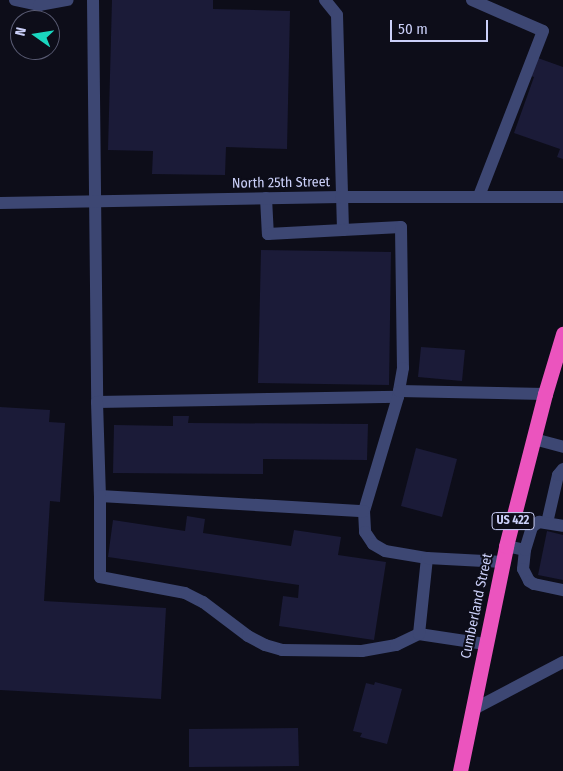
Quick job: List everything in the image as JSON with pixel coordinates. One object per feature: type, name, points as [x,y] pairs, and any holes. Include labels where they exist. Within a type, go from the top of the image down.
[{"type":"highway","name":"Cumberland Street","points":[[460,771],[506,546],[545,394],[563,334]]},
{"type":"street","points":[[15,0],[39,5],[68,0]]},
{"type":"street","points":[[93,0],[100,577],[185,593],[202,602],[248,636],[282,650],[362,650],[396,645],[419,634],[485,644]]},
{"type":"street","points":[[325,0],[337,15],[343,230]]},
{"type":"street","points":[[472,0],[543,32],[479,196]]},
{"type":"street","name":"North 25th Street","points":[[0,203],[341,197],[563,197]]},
{"type":"street","points":[[266,198],[268,234],[401,227],[403,368],[398,394],[364,511],[364,532],[373,544],[385,551],[402,555],[503,562]]},
{"type":"street","points":[[97,402],[398,394],[545,394]]},
{"type":"street","points":[[534,439],[563,448]]},
{"type":"street","points":[[547,523],[558,475],[563,469]]},
{"type":"street","points":[[100,496],[364,511]]},
{"type":"street","points":[[563,526],[539,522],[532,527],[523,569],[529,580],[534,584],[563,590]]},
{"type":"street","points":[[506,546],[526,550]]},
{"type":"street","points":[[419,634],[427,558]]},
{"type":"street","points":[[472,710],[563,662]]},
{"type":"building","points":[[112,0],[213,0],[213,9],[290,11],[287,149],[226,147],[225,175],[152,174],[153,151],[108,150]]},
{"type":"building","points":[[535,57],[563,67],[563,159],[557,157],[560,149],[514,133],[534,77],[528,75]]},
{"type":"building","points":[[261,250],[391,252],[389,385],[258,383]]},
{"type":"building","points":[[421,347],[465,350],[462,381],[418,377]]},
{"type":"building","points":[[0,407],[50,410],[49,422],[65,423],[60,502],[50,501],[44,601],[166,608],[161,699],[0,690]]},
{"type":"building","points":[[173,416],[189,416],[188,423],[368,424],[367,460],[263,459],[263,474],[113,473],[114,425],[173,426]]},
{"type":"building","points":[[416,448],[457,459],[442,517],[401,506]]},
{"type":"building","points":[[187,516],[205,519],[203,533],[291,546],[294,530],[341,537],[338,555],[386,562],[374,640],[279,626],[283,596],[298,598],[299,585],[108,557],[113,520],[185,531]]},
{"type":"building","points":[[547,531],[563,535],[563,580],[538,575]]},
{"type":"building","points":[[375,682],[402,689],[387,744],[360,737],[362,733],[353,731],[366,683],[374,685]]},
{"type":"building","points":[[298,728],[299,766],[189,767],[189,729]]}]
